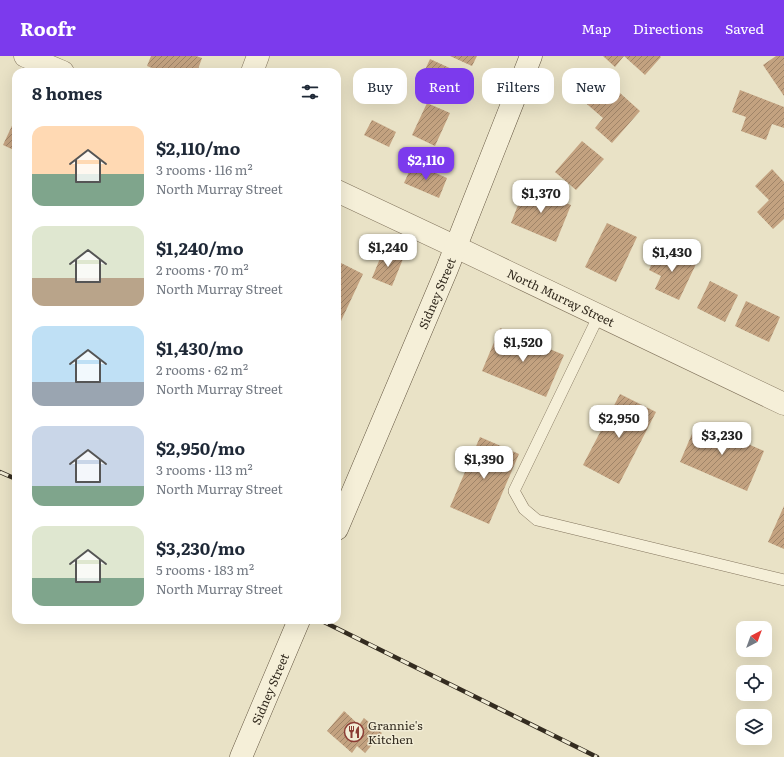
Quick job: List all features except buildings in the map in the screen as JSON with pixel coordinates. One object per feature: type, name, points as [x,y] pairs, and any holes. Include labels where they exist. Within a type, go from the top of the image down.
[{"type":"main road","points":[[25,56],[54,68]]},
{"type":"main road","points":[[254,68],[258,56]]},
{"type":"main road","name":"Sidney Street","points":[[341,519],[456,246],[531,56]]},
{"type":"main road","name":"North Murray Street","points":[[341,193],[456,246],[784,404]]},
{"type":"main road","name":"Sidney Street","points":[[241,757],[297,624]]},
{"type":"lane","points":[[599,315],[514,491],[524,509],[537,520],[784,580]]},
{"type":"railway","points":[[0,472],[12,477]]},
{"type":"railway","points":[[328,624],[597,757]]},
{"type":"place","name":"Grannie's Kitchen","points":[[354,732]]}]
